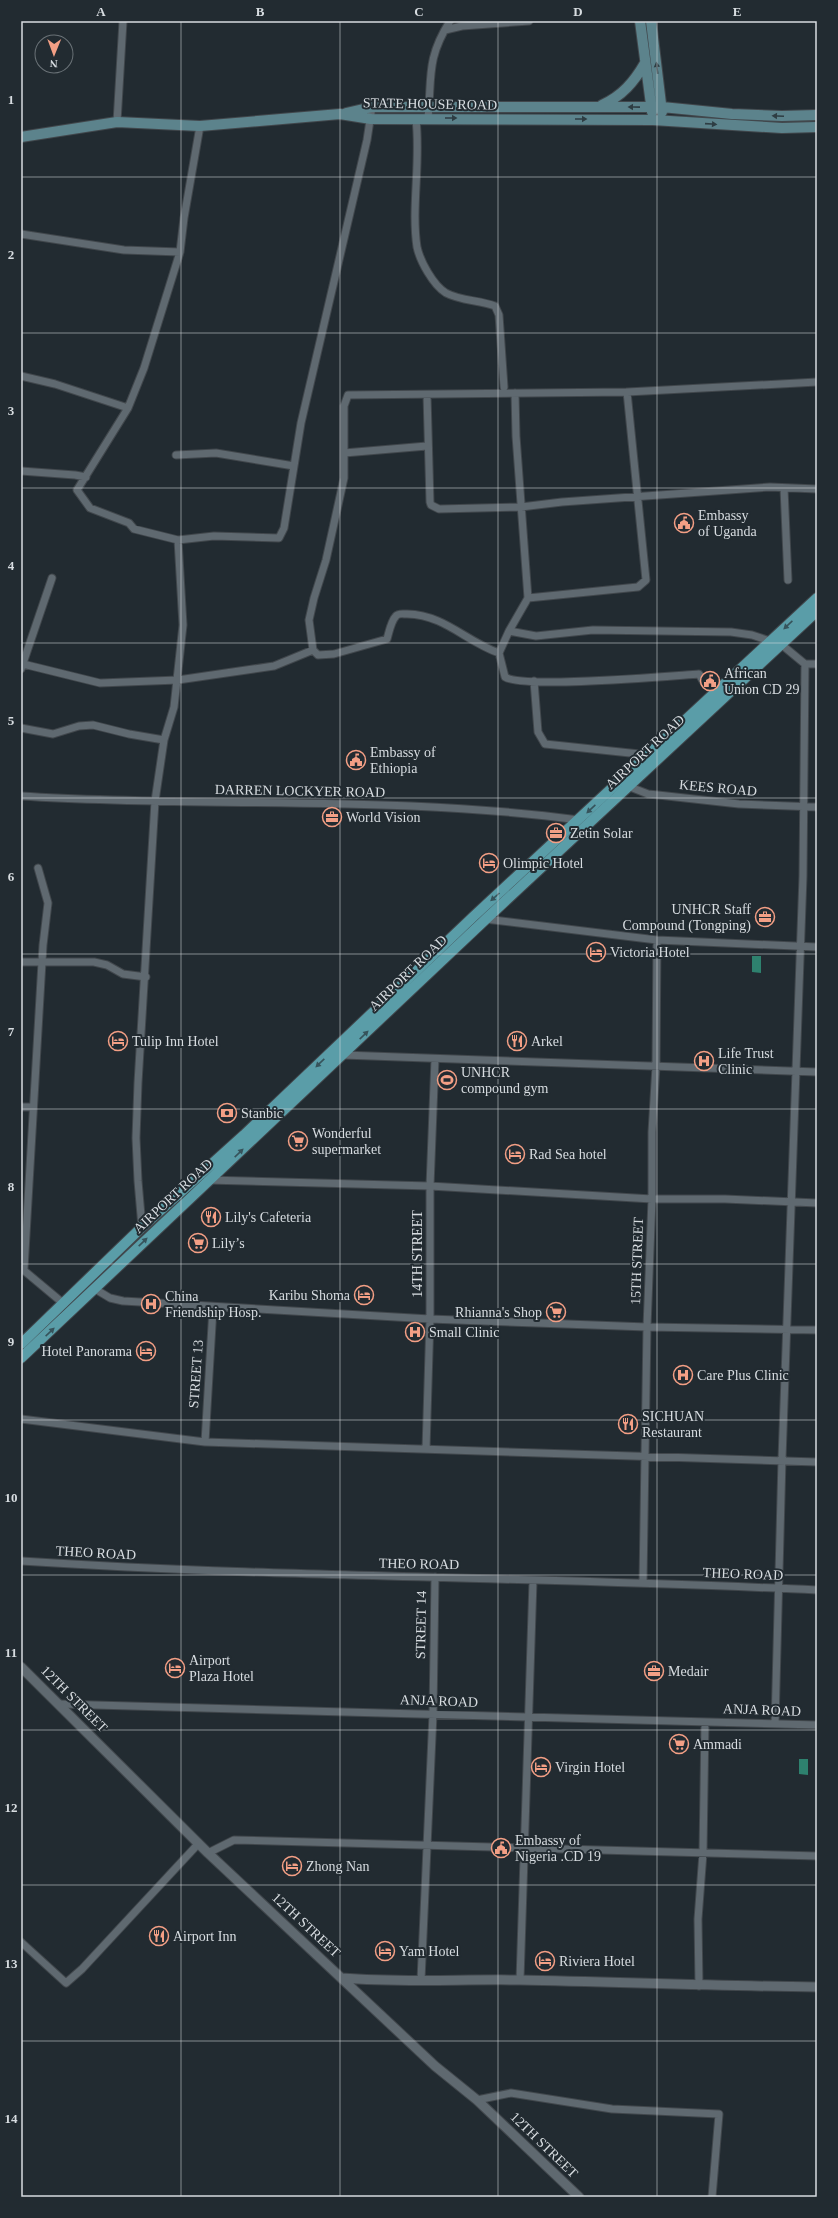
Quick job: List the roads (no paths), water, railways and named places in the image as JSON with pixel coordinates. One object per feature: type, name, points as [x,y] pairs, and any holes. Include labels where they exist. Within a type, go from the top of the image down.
[{"type":"main road","points":[[640,21],[645,63],[658,120]]},
{"type":"main road","points":[[651,21],[656,107]]},
{"type":"main road","points":[[600,106],[620,95],[634,82],[645,63]]},
{"type":"main road","points":[[340,114],[372,107],[600,106],[656,107],[732,114],[782,116],[817,115]]},
{"type":"main road","name":"STATE HOUSE ROAD","points":[[21,137],[117,122],[200,126],[340,114],[370,119],[416,120],[428,118],[658,120],[731,126],[782,128],[817,127]]},
{"type":"main road","points":[[731,126],[732,114]]},
{"type":"main road","name":"AIRPORT ROAD","points":[[21,1358],[486,919],[624,784],[649,755],[817,598]]},
{"type":"main road","name":"AIRPORT ROAD","points":[[21,1344],[142,1227],[201,1175],[474,916],[579,820],[624,784],[782,645],[817,612]]},
{"type":"street","points":[[117,122],[123,21]]},
{"type":"street","points":[[428,118],[431,66],[437,44],[450,21]]},
{"type":"street","points":[[445,30],[462,26],[529,21]]},
{"type":"street","points":[[200,126],[184,218],[180,252],[144,368],[128,408],[77,490],[90,508],[129,523],[134,529],[178,540],[214,536],[279,538],[284,528],[301,423],[372,107]]},
{"type":"street","points":[[416,120],[417,248],[432,278],[444,292],[460,299],[480,300],[495,306],[499,315],[504,387]]},
{"type":"street","points":[[21,234],[124,250],[180,252]]},
{"type":"street","points":[[21,376],[55,384],[128,408]]},
{"type":"street","points":[[313,650],[310,614],[326,560],[344,478],[344,406],[348,395],[627,392],[817,382]]},
{"type":"street","points":[[528,598],[638,588],[644,584],[646,580],[627,392]]},
{"type":"street","points":[[515,393],[521,507],[528,598],[509,631],[499,653],[505,676],[510,680],[534,681],[607,680],[699,674],[703,681],[719,689]]},
{"type":"street","points":[[427,395],[430,502],[434,507],[521,507],[562,502],[638,498],[757,488],[817,489]]},
{"type":"street","points":[[344,453],[428,446]]},
{"type":"street","points":[[176,455],[216,453],[294,466]]},
{"type":"street","points":[[21,471],[86,477]]},
{"type":"street","points":[[784,488],[788,580]]},
{"type":"street","points":[[142,1227],[136,1138],[155,801],[164,740],[174,707],[183,625],[178,540]]},
{"type":"street","points":[[52,578],[22,666],[100,683],[178,680],[274,666],[313,650]]},
{"type":"street","points":[[313,650],[321,655],[334,654],[387,639],[395,617],[399,614],[420,614],[442,621],[479,644],[499,653]]},
{"type":"street","points":[[509,631],[536,636],[593,630],[731,632],[752,635],[770,641]]},
{"type":"street","points":[[782,645],[805,664],[817,664]]},
{"type":"street","points":[[775,1724],[780,1588],[782,1459],[793,1202],[805,806],[805,664]]},
{"type":"street","points":[[534,681],[538,732],[545,744],[649,755]]},
{"type":"street","points":[[21,728],[53,734],[79,726],[93,725],[129,734],[164,740]]},
{"type":"street","name":"KEES ROAD","points":[[624,784],[658,796],[740,804],[817,806]]},
{"type":"street","name":"DARREN LOCKYER ROAD","points":[[21,796],[95,801],[155,801],[434,808],[519,812],[579,820]]},
{"type":"street","points":[[38,868],[48,903],[42,962],[22,1269],[64,1304]]},
{"type":"street","points":[[474,916],[486,919],[657,940],[817,947]]},
{"type":"street","name":"15TH STREET","points":[[643,1583],[647,1327],[652,1200],[652,1132],[656,1066],[657,940]]},
{"type":"street","points":[[21,962],[94,962],[107,965],[122,974],[146,977]]},
{"type":"street","points":[[343,1055],[817,1072]]},
{"type":"street","name":"14TH STREET","points":[[426,1449],[430,1319],[430,1186],[435,1059]]},
{"type":"street","points":[[21,1107],[33,1107]]},
{"type":"street","points":[[201,1175],[209,1181],[430,1186],[652,1200],[817,1203]]},
{"type":"street","points":[[95,1289],[110,1298],[123,1301],[213,1308],[430,1319],[647,1327],[817,1330]]},
{"type":"street","name":"STREET 13","points":[[205,1442],[213,1308]]},
{"type":"street","points":[[21,1420],[205,1442],[782,1459],[817,1462]]},
{"type":"street","name":"THEO ROAD","points":[[21,1561],[124,1568],[643,1583],[817,1590]]},
{"type":"street","name":"STREET 14","points":[[421,1980],[433,1714],[434,1577]]},
{"type":"street","points":[[520,1980],[526,1848],[533,1581]]},
{"type":"street","name":"12TH STREET","points":[[21,1667],[60,1704],[208,1853],[435,2066],[477,2100],[578,2197]]},
{"type":"street","name":"ANJA ROAD","points":[[60,1704],[817,1725]]},
{"type":"street","points":[[699,1986],[698,1919],[703,1853],[705,1722]]},
{"type":"street","points":[[208,1853],[234,1840],[817,1856]]},
{"type":"street","points":[[21,1942],[66,1983],[82,1968],[199,1843]]},
{"type":"street","points":[[342,1978],[371,1980],[520,1980],[699,1986],[817,1987]]},
{"type":"street","points":[[477,2100],[511,2093],[612,2109],[719,2114],[712,2197]]},
{"type":"place","name":"Embassy of Uganda","points":[[684,523]]},
{"type":"place","name":"African Union CD 29","points":[[710,681]]},
{"type":"place","name":"Embassy of Ethiopia","points":[[356,760]]},
{"type":"place","name":"World Vision","points":[[332,817]]},
{"type":"place","name":"Zetin Solar","points":[[556,833]]},
{"type":"place","name":"Olimpic Hotel","points":[[489,863]]},
{"type":"place","name":"UNHCR Staff Compound (Tongping)","points":[[765,917]]},
{"type":"place","name":"Victoria Hotel","points":[[596,952]]},
{"type":"place","name":"Tulip Inn Hotel","points":[[118,1041]]},
{"type":"place","name":"Arkel","points":[[517,1041]]},
{"type":"place","name":"Life Trust Clinic","points":[[704,1061]]},
{"type":"place","name":"UNHCR compound gym","points":[[447,1080]]},
{"type":"place","name":"Stanbic","points":[[227,1113]]},
{"type":"place","name":"Wonderful supermarket","points":[[298,1141]]},
{"type":"place","name":"Rad Sea hotel","points":[[515,1154]]},
{"type":"place","name":"Lily's Cafeteria","points":[[211,1217]]},
{"type":"place","name":"Lily’s","points":[[198,1243]]},
{"type":"place","name":"Karibu Shoma","points":[[364,1295]]},
{"type":"place","name":"China Friendship Hosp.","points":[[151,1304]]},
{"type":"place","name":"Rhianna's Shop","points":[[556,1312]]},
{"type":"place","name":"Small Clinic","points":[[415,1332]]},
{"type":"place","name":"Hotel Panorama","points":[[146,1351]]},
{"type":"place","name":"Care Plus Clinic","points":[[683,1375]]},
{"type":"place","name":"SICHUAN Restaurant","points":[[628,1424]]},
{"type":"place","name":"Airport Plaza Hotel","points":[[175,1668]]},
{"type":"place","name":"Medair","points":[[654,1671]]},
{"type":"place","name":"Ammadi","points":[[679,1744]]},
{"type":"place","name":"Virgin Hotel","points":[[541,1767]]},
{"type":"place","name":"Embassy of Nigeria .CD 19","points":[[501,1848]]},
{"type":"place","name":"Zhong Nan","points":[[292,1866]]},
{"type":"place","name":"Airport Inn","points":[[159,1936]]},
{"type":"place","name":"Yam Hotel","points":[[385,1951]]},
{"type":"place","name":"Riviera Hotel","points":[[545,1961]]}]
